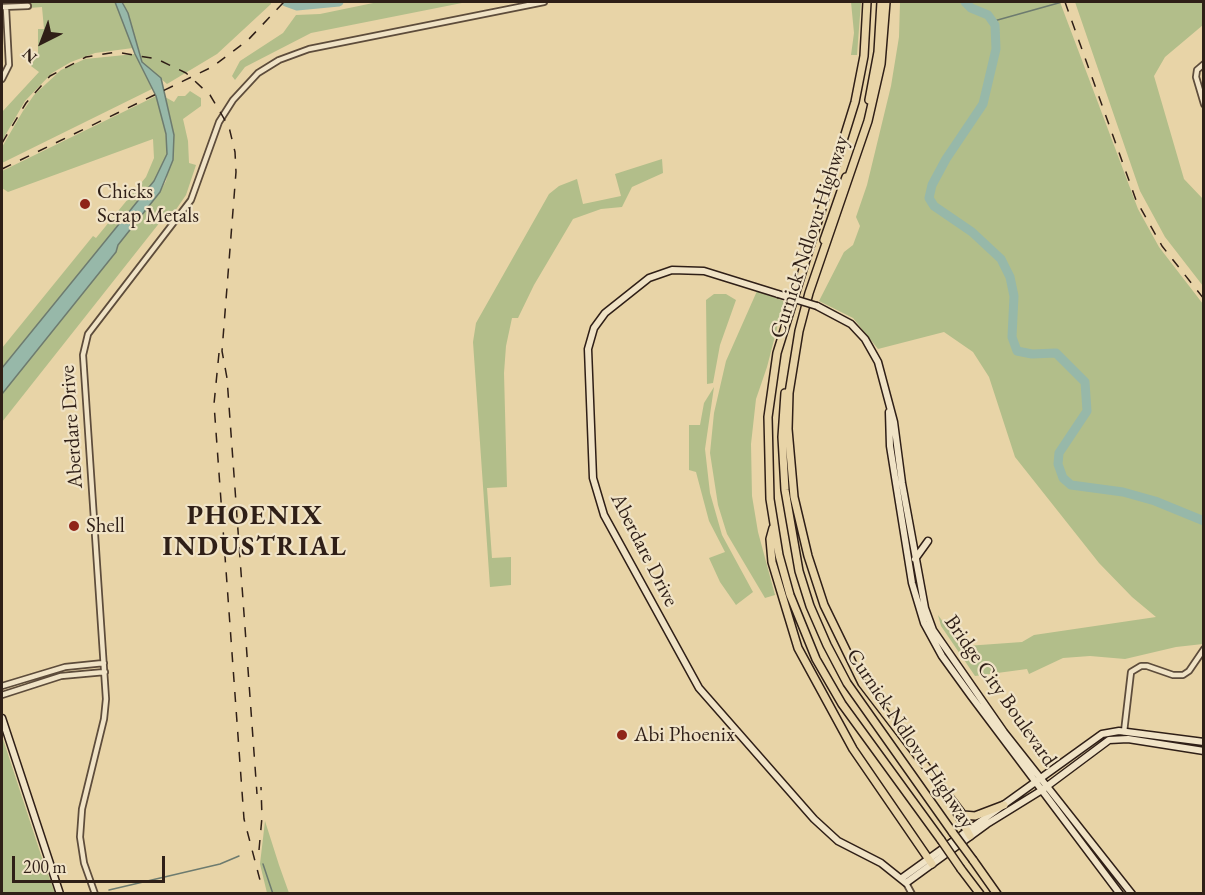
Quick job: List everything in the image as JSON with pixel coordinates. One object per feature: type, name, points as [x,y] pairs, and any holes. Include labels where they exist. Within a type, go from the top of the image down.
[{"type":"main road","name":"Curnick Ndlovu Highway","points":[[867,2],[864,56],[855,102],[782,331],[774,370],[767,445],[774,525],[790,595],[824,675],[842,704],[980,894]]},
{"type":"main road","name":"Curnick Ndlovu Highway","points":[[881,2],[878,52],[864,118],[803,300],[793,339],[783,416],[784,479],[799,571],[826,645],[857,699],[997,894]]},
{"type":"main road","points":[[886,2],[881,64],[868,122],[799,331],[789,393],[790,462],[801,530],[818,589],[834,630],[869,693],[963,815],[971,816],[1004,805]]},
{"type":"main road","points":[[774,525],[770,539],[772,562],[798,648],[853,749],[930,861]]},
{"type":"main road","points":[[948,796],[968,833]]},
{"type":"street","name":"Aberdare Drive","points":[[95,894],[81,847],[80,825],[104,719],[105,672],[85,390],[84,346],[94,325],[191,200],[219,122],[226,110],[258,74],[294,54],[544,2]]},
{"type":"street","points":[[2,79],[9,65],[4,8],[28,6]]},
{"type":"street","points":[[1203,64],[1197,70],[1196,77],[1203,104]]},
{"type":"street","name":"Aberdare Drive","points":[[778,294],[704,271],[672,270],[649,278],[606,312],[594,328],[588,349],[595,489],[604,515],[687,669],[716,710],[823,828],[838,841],[880,863],[904,880],[912,894]]},
{"type":"street","name":"Bridge City Boulevard","points":[[778,294],[817,306],[842,318],[865,339],[878,362],[889,409],[917,604],[930,637],[1037,779],[1132,894]]},
{"type":"street","name":"Bridge City Boulevard","points":[[891,423],[925,608],[933,630],[970,689]]},
{"type":"street","points":[[915,559],[928,541]]},
{"type":"street","points":[[1124,732],[1131,672],[1140,666],[1147,666],[1173,675],[1182,675],[1189,671],[1203,649]]},
{"type":"street","points":[[2,686],[59,668],[104,663]]},
{"type":"street","points":[[2,695],[61,676],[105,672]]},
{"type":"street","points":[[2,718],[60,894]]},
{"type":"street","points":[[904,880],[1037,779],[1102,734],[1124,732],[1203,742]]},
{"type":"street","points":[[968,833],[1045,788],[1102,744],[1114,738],[1203,752]]},
{"type":"street","name":"Bridge City Boulevard","points":[[1045,788],[1120,894]]},
{"type":"green space","points":[[5,2],[115,2],[133,48],[95,53],[71,62],[52,73],[25,101],[2,141],[2,112],[39,72],[31,66],[38,53],[38,29],[44,29],[42,7],[29,8],[29,3],[6,4]]},
{"type":"green space","points":[[123,2],[271,2],[271,4],[217,54],[167,84],[142,62]]},
{"type":"green space","points":[[378,2],[467,2],[311,33],[245,67],[235,80],[232,76],[240,61],[283,33],[296,15],[320,14]]},
{"type":"green space","points":[[851,2],[861,2],[857,55],[851,55],[854,33]]},
{"type":"green space","points":[[900,2],[1060,2],[1138,209],[1159,247],[1203,304],[1203,644],[1176,647],[1125,659],[1090,656],[1063,658],[1029,674],[1027,669],[975,676],[941,626],[938,615],[952,634],[966,646],[1022,642],[1034,635],[1156,617],[1132,597],[1099,563],[1015,457],[989,377],[973,352],[944,332],[878,349],[853,318],[819,301],[844,252],[853,245],[860,226],[856,217],[867,185],[891,86],[899,37]]},
{"type":"green space","points":[[1075,2],[1203,2],[1203,25],[1165,57],[1154,76],[1184,179],[1203,199],[1203,286],[1165,237],[1140,191]]},
{"type":"green space","points":[[135,54],[152,89],[2,163],[2,147],[23,111],[34,95],[61,70],[85,59]]},
{"type":"green space","points":[[190,91],[201,98],[201,106],[183,119],[188,141],[189,163],[196,165],[186,195],[175,211],[168,212],[2,422],[2,394],[116,252],[118,245],[160,192],[166,181],[174,135],[165,97],[174,102],[178,96],[185,96]]},
{"type":"green space","points":[[156,96],[166,134],[167,154],[154,181],[2,368],[2,348],[93,236],[96,238],[146,177],[154,158],[153,139],[8,192],[2,188],[2,171]]},
{"type":"green space","points":[[662,159],[663,173],[632,187],[622,207],[601,209],[573,219],[534,285],[518,318],[512,318],[506,346],[504,373],[507,487],[487,488],[492,558],[511,557],[511,585],[490,587],[473,342],[476,323],[549,194],[559,186],[577,179],[583,204],[621,196],[615,174]]},
{"type":"green space","points":[[757,291],[784,301],[756,399],[751,444],[752,496],[758,532],[775,595],[765,598],[727,534],[718,505],[710,453],[714,413],[726,361]]},
{"type":"green space","points":[[714,294],[726,294],[736,300],[720,345],[713,383],[707,384],[706,300]]},
{"type":"green space","points":[[714,387],[705,449],[710,493],[722,535],[753,592],[736,605],[720,582],[709,558],[725,552],[709,521],[696,472],[689,470],[689,425],[700,425],[704,403]]},
{"type":"green space","points":[[2,736],[41,855],[55,893],[2,893]]},
{"type":"green space","points":[[265,821],[289,893],[267,893],[260,864]]},
{"type":"shaded area","points":[[115,2],[122,2],[128,13],[142,62],[161,78],[174,135],[173,160],[160,192],[118,245],[116,252],[2,394],[2,368],[154,181],[167,154],[166,134],[156,96],[135,54]]},
{"type":"waterway","points":[[286,2],[297,6],[339,2]]},
{"type":"waterway","points":[[965,2],[971,8],[988,15],[995,25],[996,49],[983,104],[946,159],[932,185],[929,198],[934,206],[972,232],[1001,259],[1010,277],[1014,296],[1012,337],[1017,351],[1032,354],[1056,353],[1085,382],[1087,411],[1059,453],[1058,464],[1063,478],[1071,485],[1123,492],[1155,501],[1204,521]]},
{"type":"waterway","points":[[988,15],[994,21],[1062,2]]},
{"type":"waterway","points":[[109,890],[220,864],[239,856]]},
{"type":"waterway","points":[[263,864],[273,894]]},
{"type":"railway","points":[[2,169],[212,67],[248,40],[284,2]]},
{"type":"railway","points":[[1065,2],[1136,200],[1162,246],[1204,299]]},
{"type":"railway","points":[[2,143],[26,103],[50,76],[86,57],[116,52],[157,59],[186,73],[210,95],[229,127],[235,152],[236,172],[222,351],[227,378],[257,794]]},
{"type":"railway","points":[[219,353],[214,404],[244,819],[261,884]]},
{"type":"railway","points":[[259,850],[262,817],[261,787]]},
{"type":"place","name":"Chicks Scrap Metals","points":[[85,204]]},
{"type":"place","name":"Shell","points":[[74,526]]},
{"type":"place","name":"Abi Phoenix","points":[[622,735]]},
{"type":"district","name":"PHOENIX INDUSTRIAL","points":[[255,532]]}]
